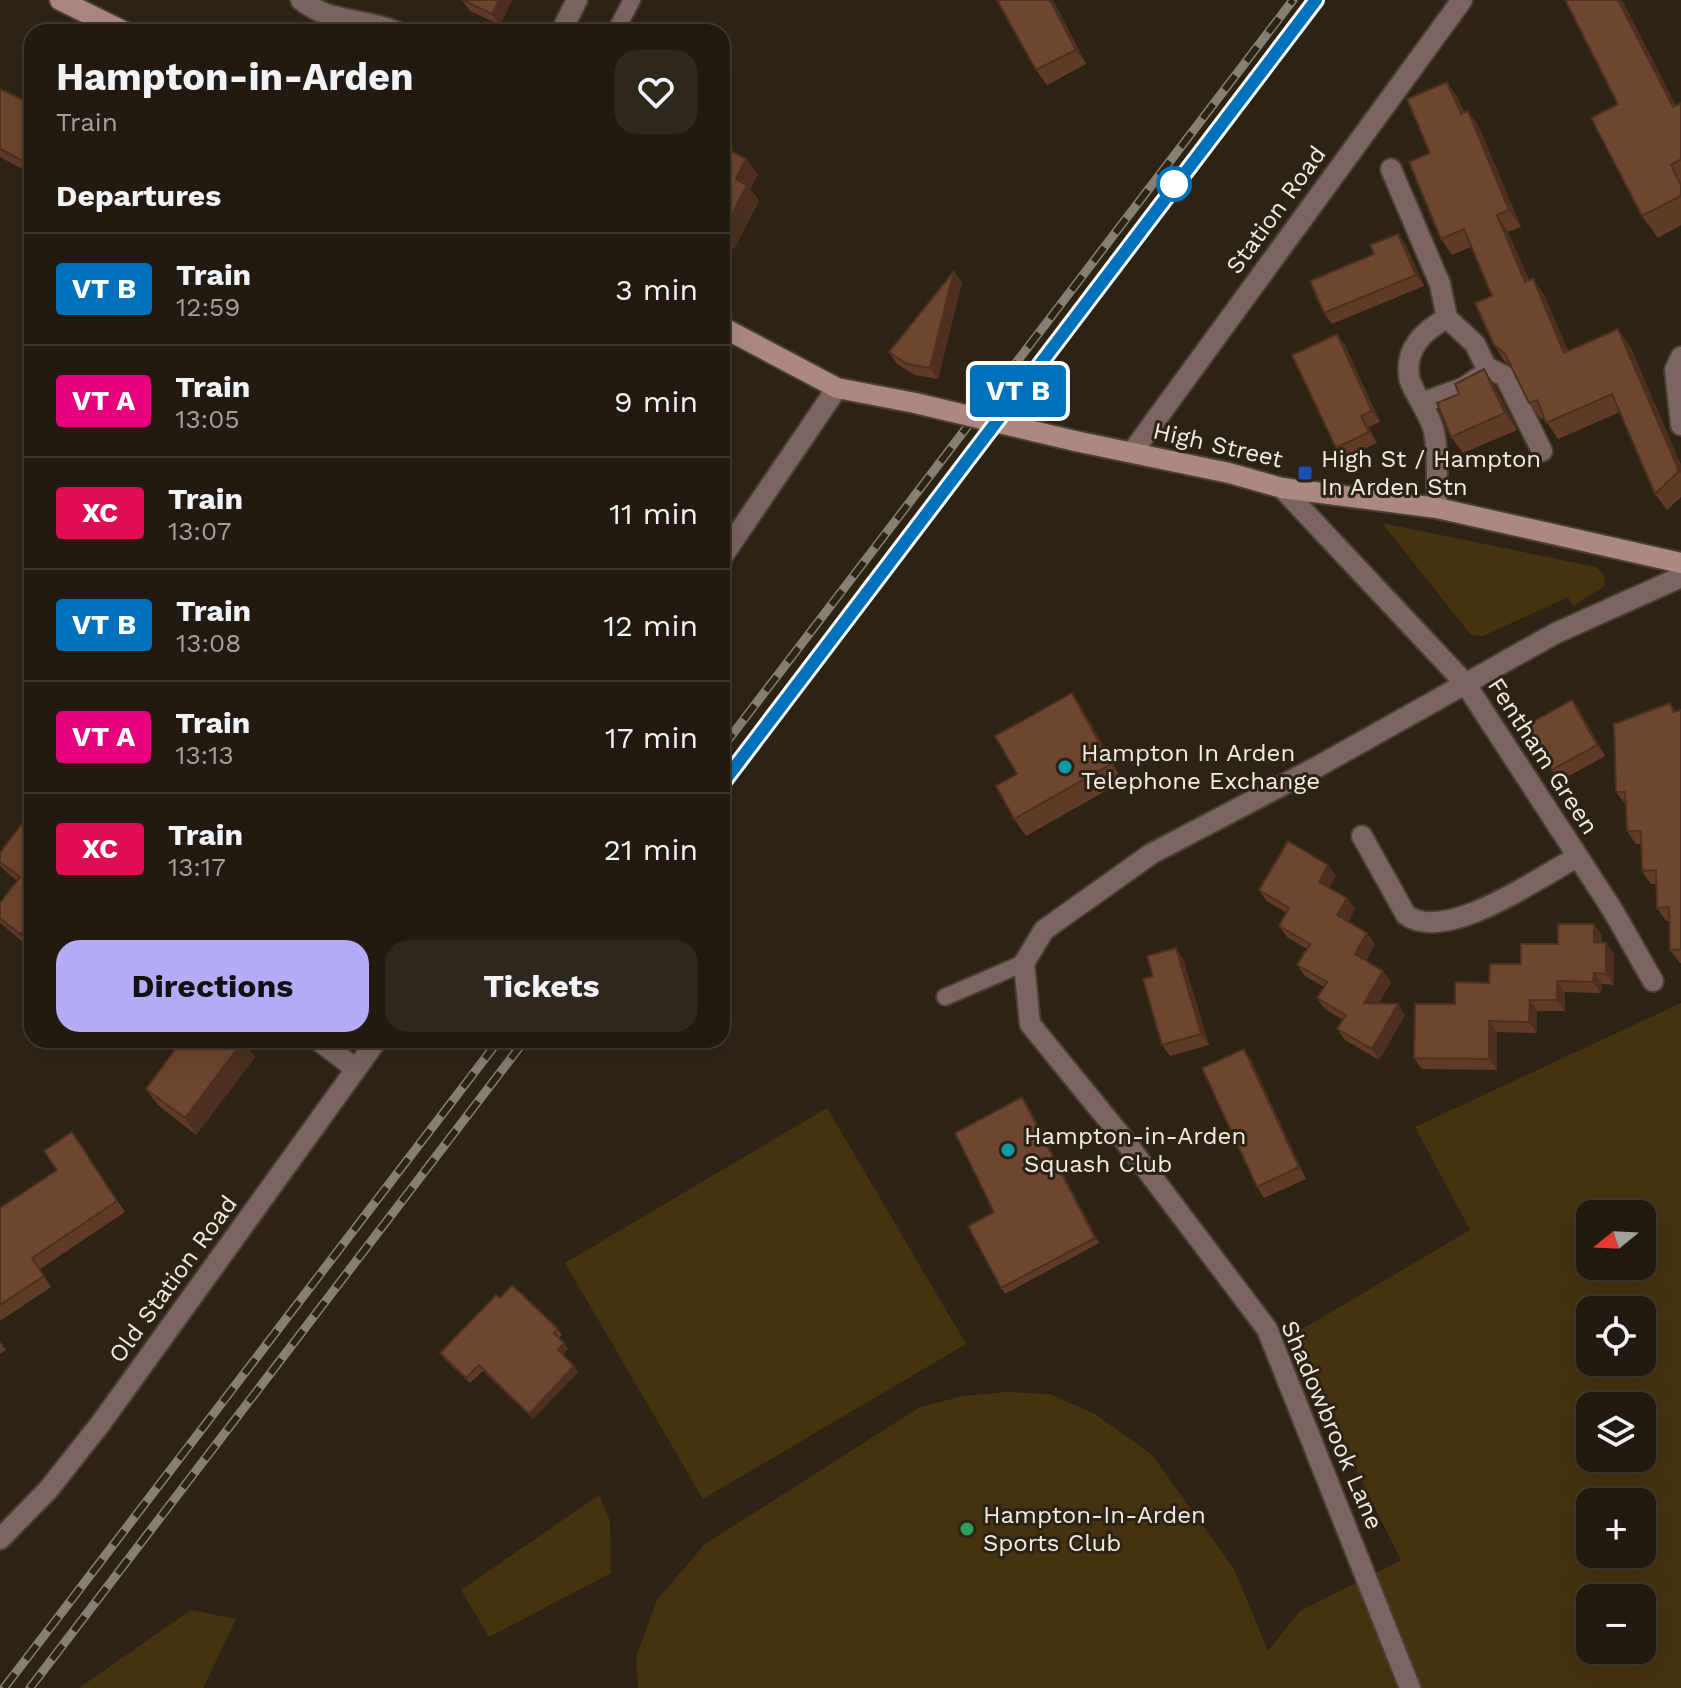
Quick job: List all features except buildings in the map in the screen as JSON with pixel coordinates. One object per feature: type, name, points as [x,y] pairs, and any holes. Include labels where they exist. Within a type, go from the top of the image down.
[{"type":"main road","points":[[60,0],[109,24]]},
{"type":"main road","name":"High Street","points":[[730,331],[837,388],[1133,451],[1282,488],[1437,508],[1681,563]]},
{"type":"street","points":[[301,0],[321,13],[378,24]]},
{"type":"street","points":[[565,24],[577,0]]},
{"type":"street","name":"Station Road","points":[[1133,451],[1462,0]]},
{"type":"street","points":[[1391,169],[1440,284],[1447,318],[1475,344],[1486,367],[1505,376],[1542,451]]},
{"type":"street","points":[[1437,508],[1434,433],[1424,402],[1408,377],[1411,357],[1421,332],[1447,318]]},
{"type":"street","points":[[1681,357],[1675,370],[1675,381],[1681,425]]},
{"type":"street","points":[[1424,402],[1478,380],[1486,367]]},
{"type":"street","points":[[730,545],[837,388]]},
{"type":"street","points":[[1282,488],[1465,683]]},
{"type":"street","points":[[1024,963],[1044,930],[1151,854],[1317,767],[1556,633],[1681,577]]},
{"type":"street","name":"Fentham Green","points":[[1465,683],[1612,909],[1653,981]]},
{"type":"street","name":"Fentham Green","points":[[1362,836],[1406,915],[1416,923],[1432,925],[1462,918],[1577,857]]},
{"type":"street","name":"Shadowbrook Lane","points":[[1024,963],[1030,1024],[1122,1137],[1267,1329],[1410,1688]]},
{"type":"street","points":[[328,1048],[356,1069]]},
{"type":"street","name":"Old Station Road","points":[[0,1539],[48,1490],[101,1423],[371,1048]]},
{"type":"lane","points":[[619,24],[632,0]]},
{"type":"lane","points":[[945,997],[1024,963]]},
{"type":"shaded area","points":[[1382,523],[1596,567],[1604,575],[1605,586],[1573,606],[1568,597],[1483,636],[1471,635]]},
{"type":"shaded area","points":[[1681,1003],[1681,1688],[638,1688],[636,1657],[657,1600],[705,1544],[920,1407],[963,1396],[1006,1392],[1050,1394],[1095,1414],[1152,1455],[1234,1569],[1268,1651],[1300,1611],[1401,1560],[1289,1337],[1470,1230],[1415,1127]]},
{"type":"shaded area","points":[[827,1108],[966,1344],[703,1499],[565,1263]]},
{"type":"shaded area","points":[[599,1495],[610,1521],[611,1573],[489,1637],[461,1590]]},
{"type":"shaded area","points":[[191,1610],[236,1619],[203,1688],[79,1688]]},
{"type":"railway","points":[[730,738],[1293,0]]},
{"type":"railway","points":[[730,773],[1316,0]]},
{"type":"railway","points":[[4,1688],[493,1048]]},
{"type":"railway","points":[[30,1688],[519,1048]]},
{"type":"train","points":[[730,773],[1316,0]]},
{"type":"place","name":"High St / Hampton In Arden Stn","points":[[1305,473]]},
{"type":"place","name":"Hampton In Arden Telephone Exchange","points":[[1065,767]]},
{"type":"place","name":"Hampton-in-Arden Squash Club","points":[[1008,1150]]},
{"type":"place","name":"Hampton-In-Arden Sports Club","points":[[967,1529]]}]
